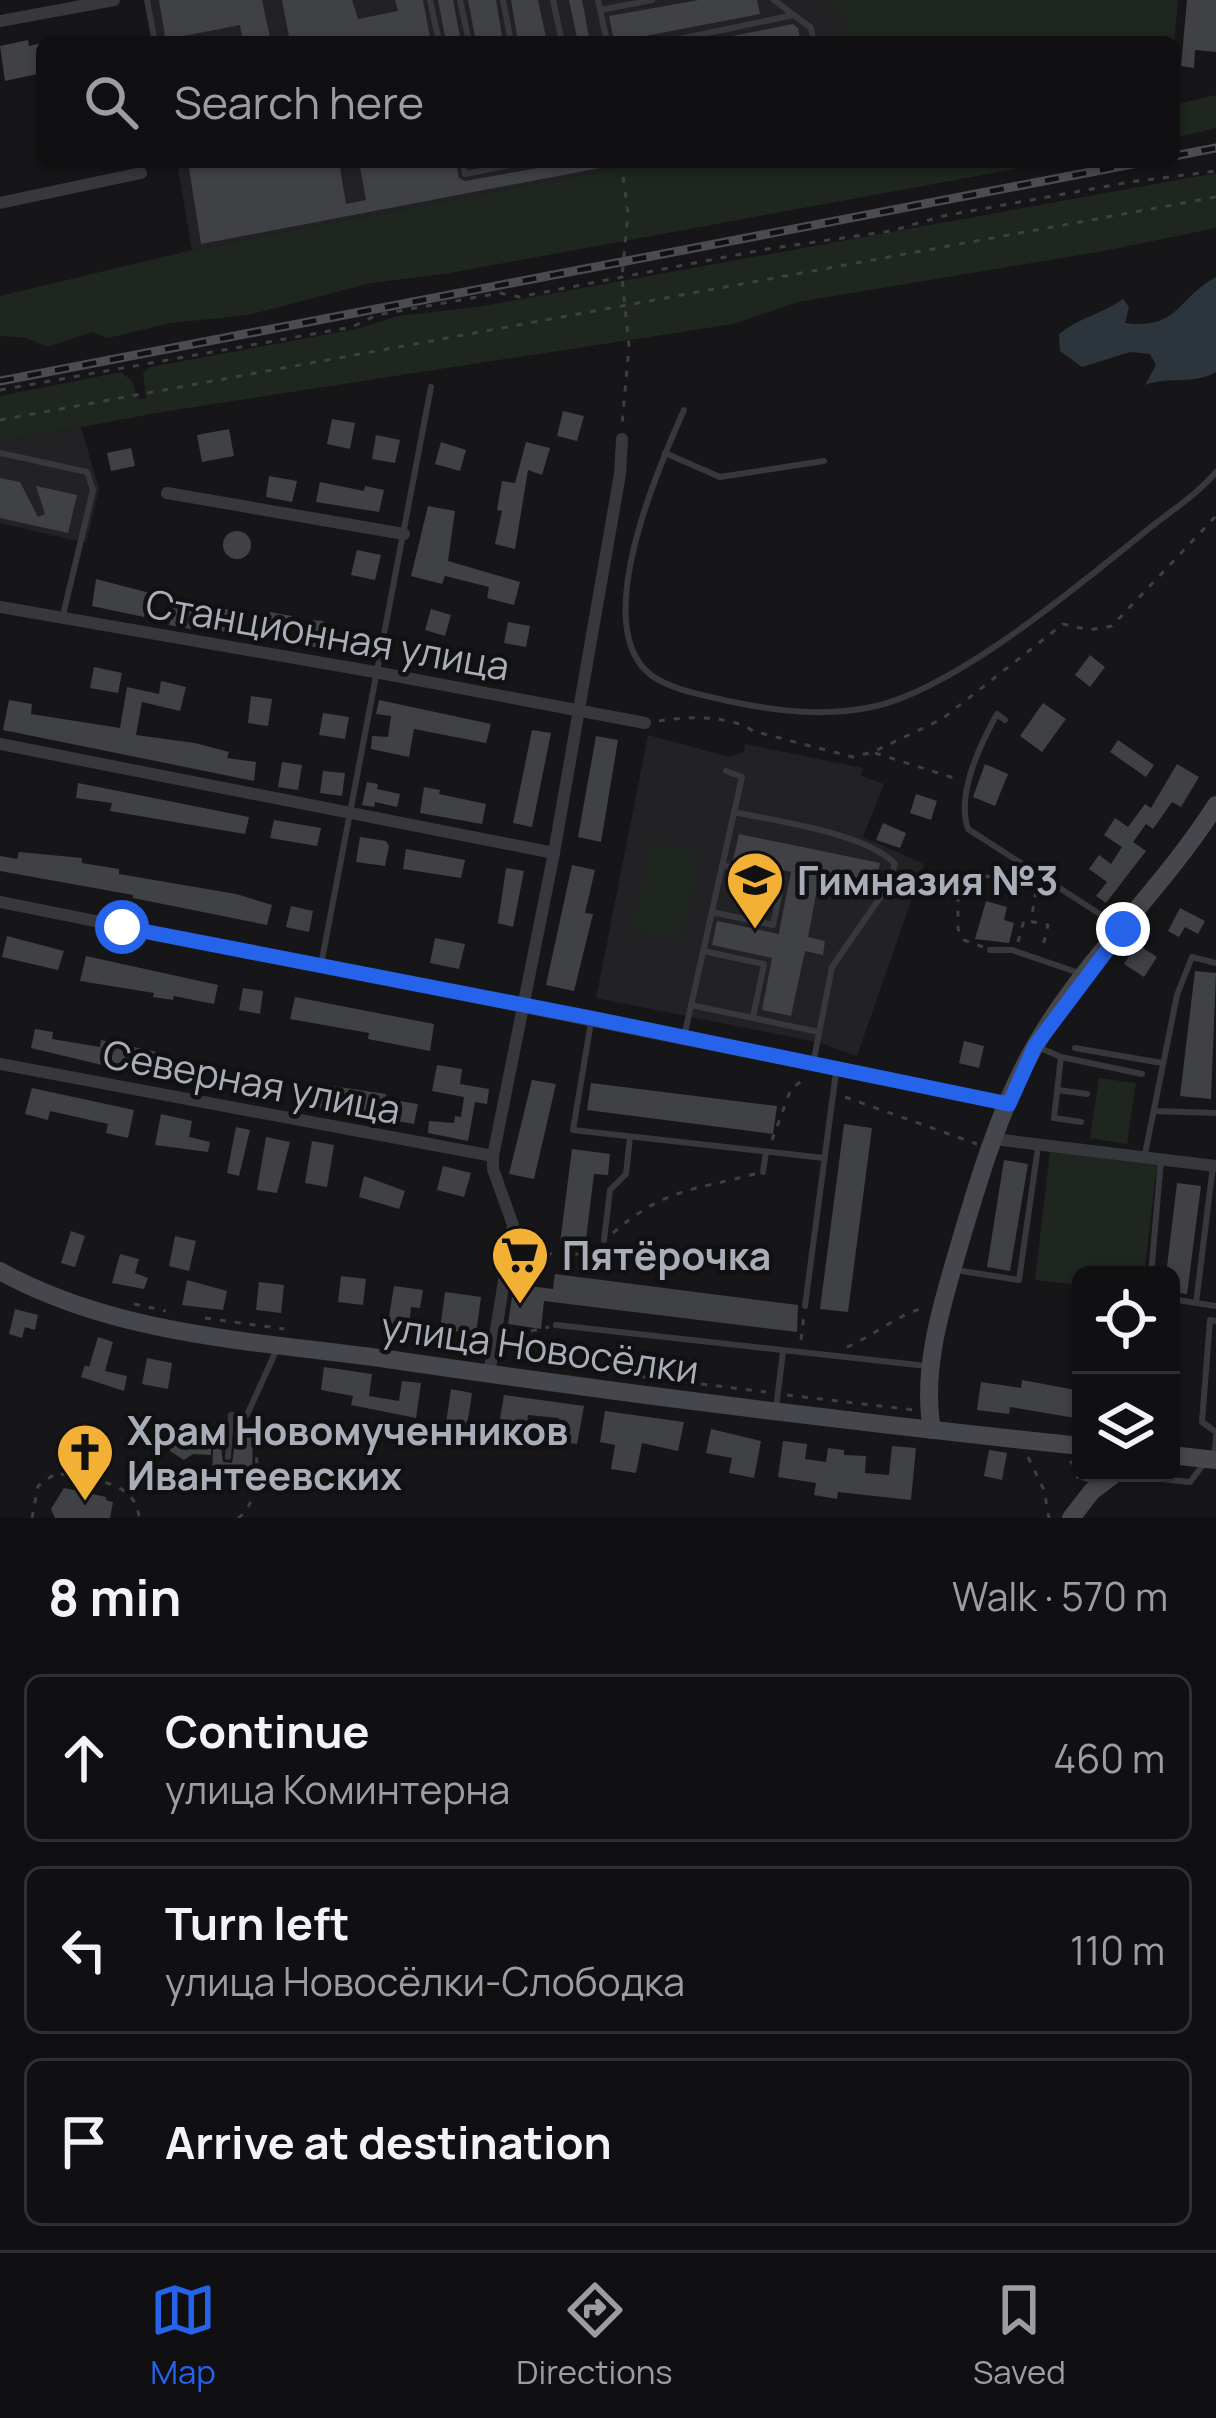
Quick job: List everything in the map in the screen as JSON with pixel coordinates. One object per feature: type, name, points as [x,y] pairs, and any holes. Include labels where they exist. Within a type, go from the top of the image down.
[{"type":"street","points":[[0,21],[114,0]]},
{"type":"street","points":[[0,202],[142,173]]},
{"type":"street","points":[[489,1374],[513,1225],[493,1169],[494,1156],[580,710],[622,439]]},
{"type":"street","points":[[167,494],[404,534]]},
{"type":"street","name":"Станционная улица","points":[[0,607],[645,723]]},
{"type":"street","points":[[0,744],[554,854]]},
{"type":"street","points":[[930,1421],[930,1372],[952,1270],[992,1144],[1035,1046],[1085,975],[1183,856],[1216,805]]},
{"type":"street","points":[[0,902],[1009,1104]]},
{"type":"street","name":"Северная улица","points":[[0,1064],[494,1156]]},
{"type":"street","points":[[992,1144],[1214,1166]]},
{"type":"street","name":"улица Новосёлки","points":[[0,1271],[33,1289],[113,1316],[283,1337],[489,1374],[930,1421],[1072,1452]]},
{"type":"street","points":[[1180,1457],[1212,1460]]},
{"type":"street","points":[[1071,1518],[1087,1486]]},
{"type":"lane","points":[[147,0],[154,36]]},
{"type":"lane","points":[[430,0],[438,36]]},
{"type":"lane","points":[[460,0],[468,36]]},
{"type":"lane","points":[[502,0],[511,36]]},
{"type":"lane","points":[[554,0],[561,36]]},
{"type":"lane","points":[[598,0],[606,36]]},
{"type":"lane","points":[[600,10],[652,0]]},
{"type":"lane","points":[[774,0],[811,28],[813,36]]},
{"type":"lane","points":[[693,36],[794,15]]},
{"type":"lane","points":[[322,965],[431,387]]},
{"type":"lane","points":[[684,410],[652,480],[626,594],[627,640],[650,674],[692,692],[783,713],[874,707],[954,673],[1089,577],[1216,472]]},
{"type":"lane","points":[[0,453],[87,472],[93,490],[62,618]]},
{"type":"lane","points":[[665,453],[720,477],[824,461]]},
{"type":"lane","points":[[1005,720],[997,714],[969,783],[964,817],[968,830],[1123,929]]},
{"type":"lane","points":[[684,1037],[742,777],[726,772]]},
{"type":"lane","points":[[734,812],[840,838],[888,856],[895,864],[886,889],[832,968],[812,1064]]},
{"type":"lane","points":[[712,912],[773,925],[783,878],[722,865]]},
{"type":"lane","points":[[990,950],[1016,951],[1085,975]]},
{"type":"lane","points":[[704,951],[764,964],[753,1018]]},
{"type":"lane","points":[[1145,1158],[1162,1063],[1192,956],[1216,963]]},
{"type":"lane","points":[[692,1004],[819,1032]]},
{"type":"lane","points":[[591,1018],[573,1130],[824,1158]]},
{"type":"lane","points":[[1035,1046],[1061,1057],[1142,1075]]},
{"type":"lane","points":[[1075,1048],[1162,1063]]},
{"type":"lane","points":[[1061,1057],[1054,1118],[1081,1122]]},
{"type":"lane","points":[[805,1306],[836,1068]]},
{"type":"lane","points":[[1058,1090],[1087,1094]]},
{"type":"lane","points":[[1154,1111],[1216,1113]]},
{"type":"lane","points":[[604,1240],[610,1190],[626,1174],[631,1137]]},
{"type":"lane","points":[[952,1270],[1019,1280],[1038,1147]]},
{"type":"lane","points":[[764,1172],[766,1152]]},
{"type":"lane","points":[[1152,1266],[1161,1160]]},
{"type":"lane","points":[[1196,1303],[1214,1166]]},
{"type":"lane","points":[[1180,1300],[1216,1306]]},
{"type":"lane","points":[[1087,1486],[1126,1474],[1190,1482],[1212,1460],[1216,1434],[1202,1422],[1210,1321],[1216,1321]]},
{"type":"lane","points":[[556,1325],[930,1372]]},
{"type":"lane","points":[[228,1456],[231,1415],[247,1415],[283,1337]]},
{"type":"lane","points":[[776,1402],[783,1352]]},
{"type":"path","points":[[622,168],[628,213],[622,278],[628,346],[622,439]]},
{"type":"path","points":[[0,391],[352,326],[377,315],[500,293],[519,297],[767,249],[891,231],[943,216],[1130,182],[1216,171]]},
{"type":"path","points":[[0,420],[1216,197]]},
{"type":"path","points":[[873,752],[969,783]]},
{"type":"path","points":[[958,898],[972,886],[977,873],[1036,885],[1031,922]]},
{"type":"path","points":[[957,876],[958,928],[964,940],[990,950]]},
{"type":"path","points":[[1016,951],[1024,920],[1048,925],[1040,958]]},
{"type":"path","points":[[766,1152],[791,1089],[806,1079],[812,1064]]},
{"type":"path","points":[[833,1094],[992,1144]]},
{"type":"path","points":[[506,1272],[555,1252],[589,1255],[600,1251],[604,1240],[642,1209],[658,1205],[675,1192],[764,1172]]},
{"type":"path","points":[[125,1302],[166,1311]]},
{"type":"path","points":[[825,1356],[883,1330],[906,1313],[943,1303]]},
{"type":"path","points":[[799,1353],[805,1306]]},
{"type":"path","points":[[205,1318],[283,1337]]},
{"type":"path","points":[[531,1331],[556,1325]]},
{"type":"path","points":[[587,1370],[776,1402],[930,1421]]},
{"type":"path","points":[[238,1518],[248,1511],[253,1495],[257,1394]]},
{"type":"path","points":[[1010,1438],[1028,1456],[1044,1490],[1049,1518]]},
{"type":"path","points":[[32,1518],[38,1486],[56,1473],[123,1487],[133,1497],[139,1518]]},
{"type":"shaded area","points":[[149,0],[819,0],[845,20],[846,36],[156,36]]},
{"type":"shaded area","points":[[819,0],[1178,0],[1175,36],[846,36],[845,20]]},
{"type":"shaded area","points":[[1216,95],[1216,128],[1180,137],[1180,104]]},
{"type":"shaded area","points":[[178,168],[617,168],[192,250]]},
{"type":"shaded area","points":[[617,168],[1020,168],[450,273],[371,283],[248,315],[171,323],[108,338],[92,332],[47,347],[27,338],[0,336],[0,296],[192,250]]},
{"type":"shaded area","points":[[1216,173],[1216,228],[798,302],[733,324],[162,412],[0,442],[0,396],[121,372],[132,381],[138,399],[146,399],[143,373],[150,367],[356,329],[398,316],[483,306]]},
{"type":"shaded area","points":[[1216,277],[1216,372],[1145,385],[1156,365],[1150,354],[1130,352],[1082,367],[1060,351],[1059,334],[1123,299],[1129,307],[1125,323],[1157,322]]},
{"type":"shaded area","points":[[81,427],[99,489],[86,543],[0,523],[0,442]]},
{"type":"shaded area","name":"Гимназия №3","points":[[648,735],[730,757],[744,752],[745,744],[863,768],[861,776],[884,784],[863,837],[924,864],[857,1056],[817,1042],[596,998]]},
{"type":"shaded area","points":[[651,842],[700,853],[681,940],[632,929]]},
{"type":"shaded area","points":[[1099,1078],[1136,1083],[1127,1144],[1090,1138]]},
{"type":"shaded area","points":[[1050,1151],[1157,1165],[1145,1266],[1072,1266],[1072,1284],[1035,1280]]},
{"type":"building","points":[[159,0],[262,0],[270,36],[242,36],[240,25],[165,36]]},
{"type":"building","points":[[282,0],[352,0],[358,19],[398,11],[395,0],[423,0],[430,36],[289,36]]},
{"type":"building","points":[[438,0],[453,0],[460,36],[445,36]]},
{"type":"building","points":[[468,0],[496,0],[502,36],[475,36]]},
{"type":"building","points":[[511,0],[538,0],[546,36],[517,36]]},
{"type":"building","points":[[569,0],[582,0],[589,36],[577,36]]},
{"type":"building","points":[[699,0],[757,0],[760,14],[645,36],[613,36],[609,16]]},
{"type":"building","points":[[1187,0],[1216,0],[1216,52],[1195,50],[1194,68],[1181,66]]},
{"type":"building","points":[[793,24],[800,36],[732,36]]},
{"type":"building","points":[[28,40],[29,46],[36,44],[36,74],[5,81],[0,46]]},
{"type":"building","points":[[189,168],[340,168],[346,204],[366,200],[360,168],[457,168],[465,181],[538,168],[600,168],[201,244]]},
{"type":"building","points":[[563,411],[584,416],[577,441],[557,436]]},
{"type":"building","points":[[332,419],[355,423],[350,449],[327,444]]},
{"type":"building","points":[[229,429],[234,456],[202,462],[197,435]]},
{"type":"building","points":[[376,435],[400,440],[395,463],[372,459]]},
{"type":"building","points":[[441,442],[466,450],[460,471],[435,464]]},
{"type":"building","points":[[526,442],[550,448],[542,475],[528,470],[515,549],[495,544],[502,511],[497,510],[502,481],[515,483]]},
{"type":"building","points":[[131,448],[135,466],[111,471],[107,453]]},
{"type":"building","points":[[269,476],[297,481],[292,502],[266,497]]},
{"type":"building","points":[[0,478],[20,482],[38,517],[45,514],[36,486],[77,495],[68,533],[0,518]]},
{"type":"building","points":[[320,482],[384,490],[379,512],[316,502]]},
{"type":"building","points":[[428,506],[455,511],[448,561],[520,582],[514,605],[487,598],[489,587],[445,576],[442,584],[411,576]]},
{"type":"building","points":[[237,531],[247,535],[251,545],[247,555],[237,559],[227,555],[223,545],[227,535]]},
{"type":"building","points":[[357,550],[381,555],[375,580],[351,575]]},
{"type":"building","points":[[96,579],[150,593],[144,617],[92,606]]},
{"type":"building","points":[[175,599],[245,613],[240,635],[169,625]]},
{"type":"building","points":[[431,609],[451,615],[445,636],[425,630]]},
{"type":"building","points":[[270,612],[292,616],[288,640],[266,635]]},
{"type":"building","points":[[311,620],[331,627],[327,649],[307,646]]},
{"type":"building","points":[[508,622],[530,626],[526,647],[504,643]]},
{"type":"building","points":[[1090,655],[1105,667],[1090,687],[1075,675]]},
{"type":"building","points":[[94,667],[122,673],[118,693],[90,688]]},
{"type":"building","points":[[161,681],[186,687],[180,711],[142,702],[136,735],[195,743],[229,752],[227,758],[256,762],[254,781],[3,730],[9,700],[32,704],[31,714],[120,728],[127,687],[159,694]]},
{"type":"building","points":[[251,696],[272,699],[268,726],[248,723]]},
{"type":"building","points":[[379,700],[491,724],[486,743],[414,729],[409,757],[371,749],[372,736],[388,737],[391,716],[376,714]]},
{"type":"building","points":[[1043,703],[1066,719],[1042,752],[1020,736]]},
{"type":"building","points":[[323,713],[349,717],[345,739],[319,735]]},
{"type":"building","points":[[532,730],[551,733],[532,827],[513,823]]},
{"type":"building","points":[[596,736],[618,740],[601,842],[578,837]]},
{"type":"building","points":[[1118,740],[1154,765],[1146,777],[1110,752]]},
{"type":"building","points":[[282,762],[302,765],[298,790],[278,787]]},
{"type":"building","points":[[985,764],[1008,774],[995,806],[973,797]]},
{"type":"building","points":[[1177,764],[1199,777],[1181,807],[1172,802],[1153,829],[1146,824],[1133,842],[1146,851],[1106,903],[1096,896],[1107,882],[1089,869],[1099,855],[1111,864],[1122,847],[1104,835],[1115,818],[1128,827],[1145,804],[1151,808]]},
{"type":"building","points":[[323,771],[345,773],[342,796],[320,793]]},
{"type":"building","points":[[367,782],[400,794],[397,807],[375,802],[374,807],[362,805]]},
{"type":"building","points":[[78,783],[249,817],[245,834],[110,811],[112,803],[76,798]]},
{"type":"building","points":[[424,787],[486,804],[482,824],[420,813]]},
{"type":"building","points":[[916,794],[937,801],[931,820],[910,813]]},
{"type":"building","points":[[274,820],[321,828],[317,846],[270,838]]},
{"type":"building","points":[[883,823],[906,833],[900,848],[876,840]]},
{"type":"building","points":[[739,834],[880,863],[874,890],[819,879],[808,937],[825,941],[823,955],[805,951],[791,1016],[762,1010],[772,958],[712,945],[717,921],[779,934],[791,872],[733,860]]},
{"type":"building","points":[[360,837],[386,841],[385,866],[356,862]]},
{"type":"building","points":[[406,849],[465,860],[461,878],[403,869]]},
{"type":"building","points":[[19,852],[82,858],[82,863],[119,869],[119,874],[236,894],[272,905],[267,925],[0,871],[0,856],[17,859]]},
{"type":"building","points":[[572,865],[595,870],[585,913],[593,914],[574,991],[546,985]]},
{"type":"building","points":[[506,868],[524,871],[513,927],[498,923]]},
{"type":"building","points":[[986,901],[1007,907],[1004,920],[1014,923],[1009,943],[975,939]]},
{"type":"building","points":[[291,906],[313,911],[309,932],[286,927]]},
{"type":"building","points":[[1180,908],[1205,921],[1198,934],[1185,927],[1179,937],[1168,931]]},
{"type":"building","points":[[7,936],[64,951],[58,970],[2,957]]},
{"type":"building","points":[[435,938],[465,944],[459,969],[430,963]]},
{"type":"building","points":[[1137,944],[1157,957],[1144,977],[1124,964]]},
{"type":"building","points":[[86,956],[218,985],[214,1004],[80,981]]},
{"type":"building","points":[[1195,971],[1216,973],[1211,1099],[1180,1096]]},
{"type":"building","points":[[243,988],[263,991],[260,1014],[239,1010]]},
{"type":"building","points":[[295,997],[434,1024],[430,1051],[368,1039],[369,1033],[290,1019]]},
{"type":"building","points":[[35,1029],[53,1032],[52,1039],[100,1047],[101,1040],[157,1052],[152,1077],[31,1048]]},
{"type":"building","points":[[964,1041],[984,1046],[979,1068],[959,1063]]},
{"type":"building","points":[[180,1062],[203,1066],[199,1086],[176,1081]]},
{"type":"building","points":[[437,1065],[462,1069],[460,1084],[489,1089],[487,1104],[475,1102],[468,1141],[428,1133],[429,1121],[454,1123],[455,1116],[461,1117],[464,1097],[432,1091]]},
{"type":"building","points":[[532,1080],[556,1084],[534,1179],[509,1174]]},
{"type":"building","points":[[591,1083],[777,1106],[773,1134],[587,1110]]},
{"type":"building","points":[[319,1084],[418,1104],[414,1124],[316,1107]]},
{"type":"building","points":[[32,1088],[134,1110],[128,1138],[106,1133],[108,1124],[50,1111],[48,1120],[25,1114]]},
{"type":"building","points":[[161,1114],[192,1121],[189,1137],[210,1142],[208,1152],[155,1145]]},
{"type":"building","points":[[844,1124],[872,1128],[848,1312],[820,1309]]},
{"type":"building","points":[[236,1127],[250,1130],[239,1176],[227,1173]]},
{"type":"building","points":[[266,1137],[290,1142],[277,1193],[257,1190]]},
{"type":"building","points":[[312,1141],[334,1145],[327,1187],[305,1183]]},
{"type":"building","points":[[572,1149],[610,1154],[608,1175],[594,1174],[585,1247],[560,1243]]},
{"type":"building","points":[[1004,1160],[1028,1164],[1010,1271],[987,1267]]},
{"type":"building","points":[[443,1166],[471,1173],[464,1197],[437,1190]]},
{"type":"building","points":[[364,1176],[405,1191],[399,1209],[359,1197]]},
{"type":"building","points":[[1177,1183],[1201,1186],[1187,1294],[1180,1293],[1180,1266],[1167,1266]]},
{"type":"building","points":[[71,1231],[85,1236],[75,1267],[61,1263]]},
{"type":"building","points":[[175,1236],[196,1241],[189,1271],[169,1266]]},
{"type":"building","points":[[120,1254],[139,1259],[135,1273],[148,1278],[144,1289],[112,1283]]},
{"type":"building","points":[[555,1274],[798,1305],[797,1332],[544,1301],[541,1329],[508,1324],[514,1284],[553,1289]]},
{"type":"building","points":[[341,1276],[366,1279],[363,1305],[338,1302]]},
{"type":"building","points":[[187,1280],[227,1291],[223,1310],[182,1305]]},
{"type":"building","points":[[259,1282],[284,1285],[281,1313],[256,1310]]},
{"type":"building","points":[[394,1286],[423,1290],[420,1308],[411,1307],[409,1326],[388,1323]]},
{"type":"building","points":[[445,1292],[481,1297],[476,1334],[440,1329]]},
{"type":"building","points":[[15,1309],[38,1315],[35,1330],[25,1327],[22,1338],[9,1334]]},
{"type":"building","points":[[98,1337],[113,1342],[105,1371],[127,1376],[124,1391],[81,1377]]},
{"type":"building","points":[[147,1358],[172,1363],[168,1389],[142,1384]]},
{"type":"building","points":[[324,1367],[372,1374],[369,1396],[399,1401],[402,1381],[421,1383],[416,1418],[351,1405],[353,1396],[321,1390]]},
{"type":"building","points":[[1022,1380],[1072,1389],[1072,1417],[1010,1407],[1009,1414],[977,1410],[981,1382],[1021,1388]]},
{"type":"building","points":[[451,1389],[472,1393],[467,1426],[446,1423]]},
{"type":"building","points":[[504,1395],[584,1406],[577,1444],[556,1441],[559,1418],[528,1415],[527,1423],[500,1419]]},
{"type":"building","points":[[605,1411],[684,1422],[678,1451],[642,1443],[636,1473],[611,1469],[615,1445],[600,1442]]},
{"type":"building","points":[[711,1429],[761,1441],[754,1478],[729,1473],[732,1458],[706,1453]]},
{"type":"building","points":[[237,1431],[253,1432],[252,1478],[212,1477],[213,1447],[221,1447],[223,1462],[232,1463]]},
{"type":"building","points":[[187,1437],[211,1443],[211,1455],[193,1454],[184,1460],[170,1451],[171,1441]]},
{"type":"building","points":[[783,1441],[807,1444],[805,1459],[826,1462],[828,1448],[866,1456],[865,1473],[889,1475],[892,1446],[916,1448],[911,1500],[838,1492],[837,1499],[814,1495],[816,1483],[778,1477]]},
{"type":"building","points":[[989,1450],[1007,1453],[1002,1480],[984,1476]]},
{"type":"building","name":"Храм Новомученников Ивантеевских","points":[[64,1488],[106,1497],[113,1502],[110,1518],[55,1518],[51,1509]]},
{"type":"railway","points":[[1180,155],[1216,148]]},
{"type":"railway","points":[[0,381],[1112,168]]},
{"type":"place","name":"Гимназия №3","points":[[755,931]]},
{"type":"place","name":"Пятёрочка","points":[[520,1306]]},
{"type":"place","name":"Храм Новомученников Ивантеевских","points":[[85,1503]]},
{"type":"route","points":[[122,927],[1009,1104],[1035,1046],[1123,929]]}]
